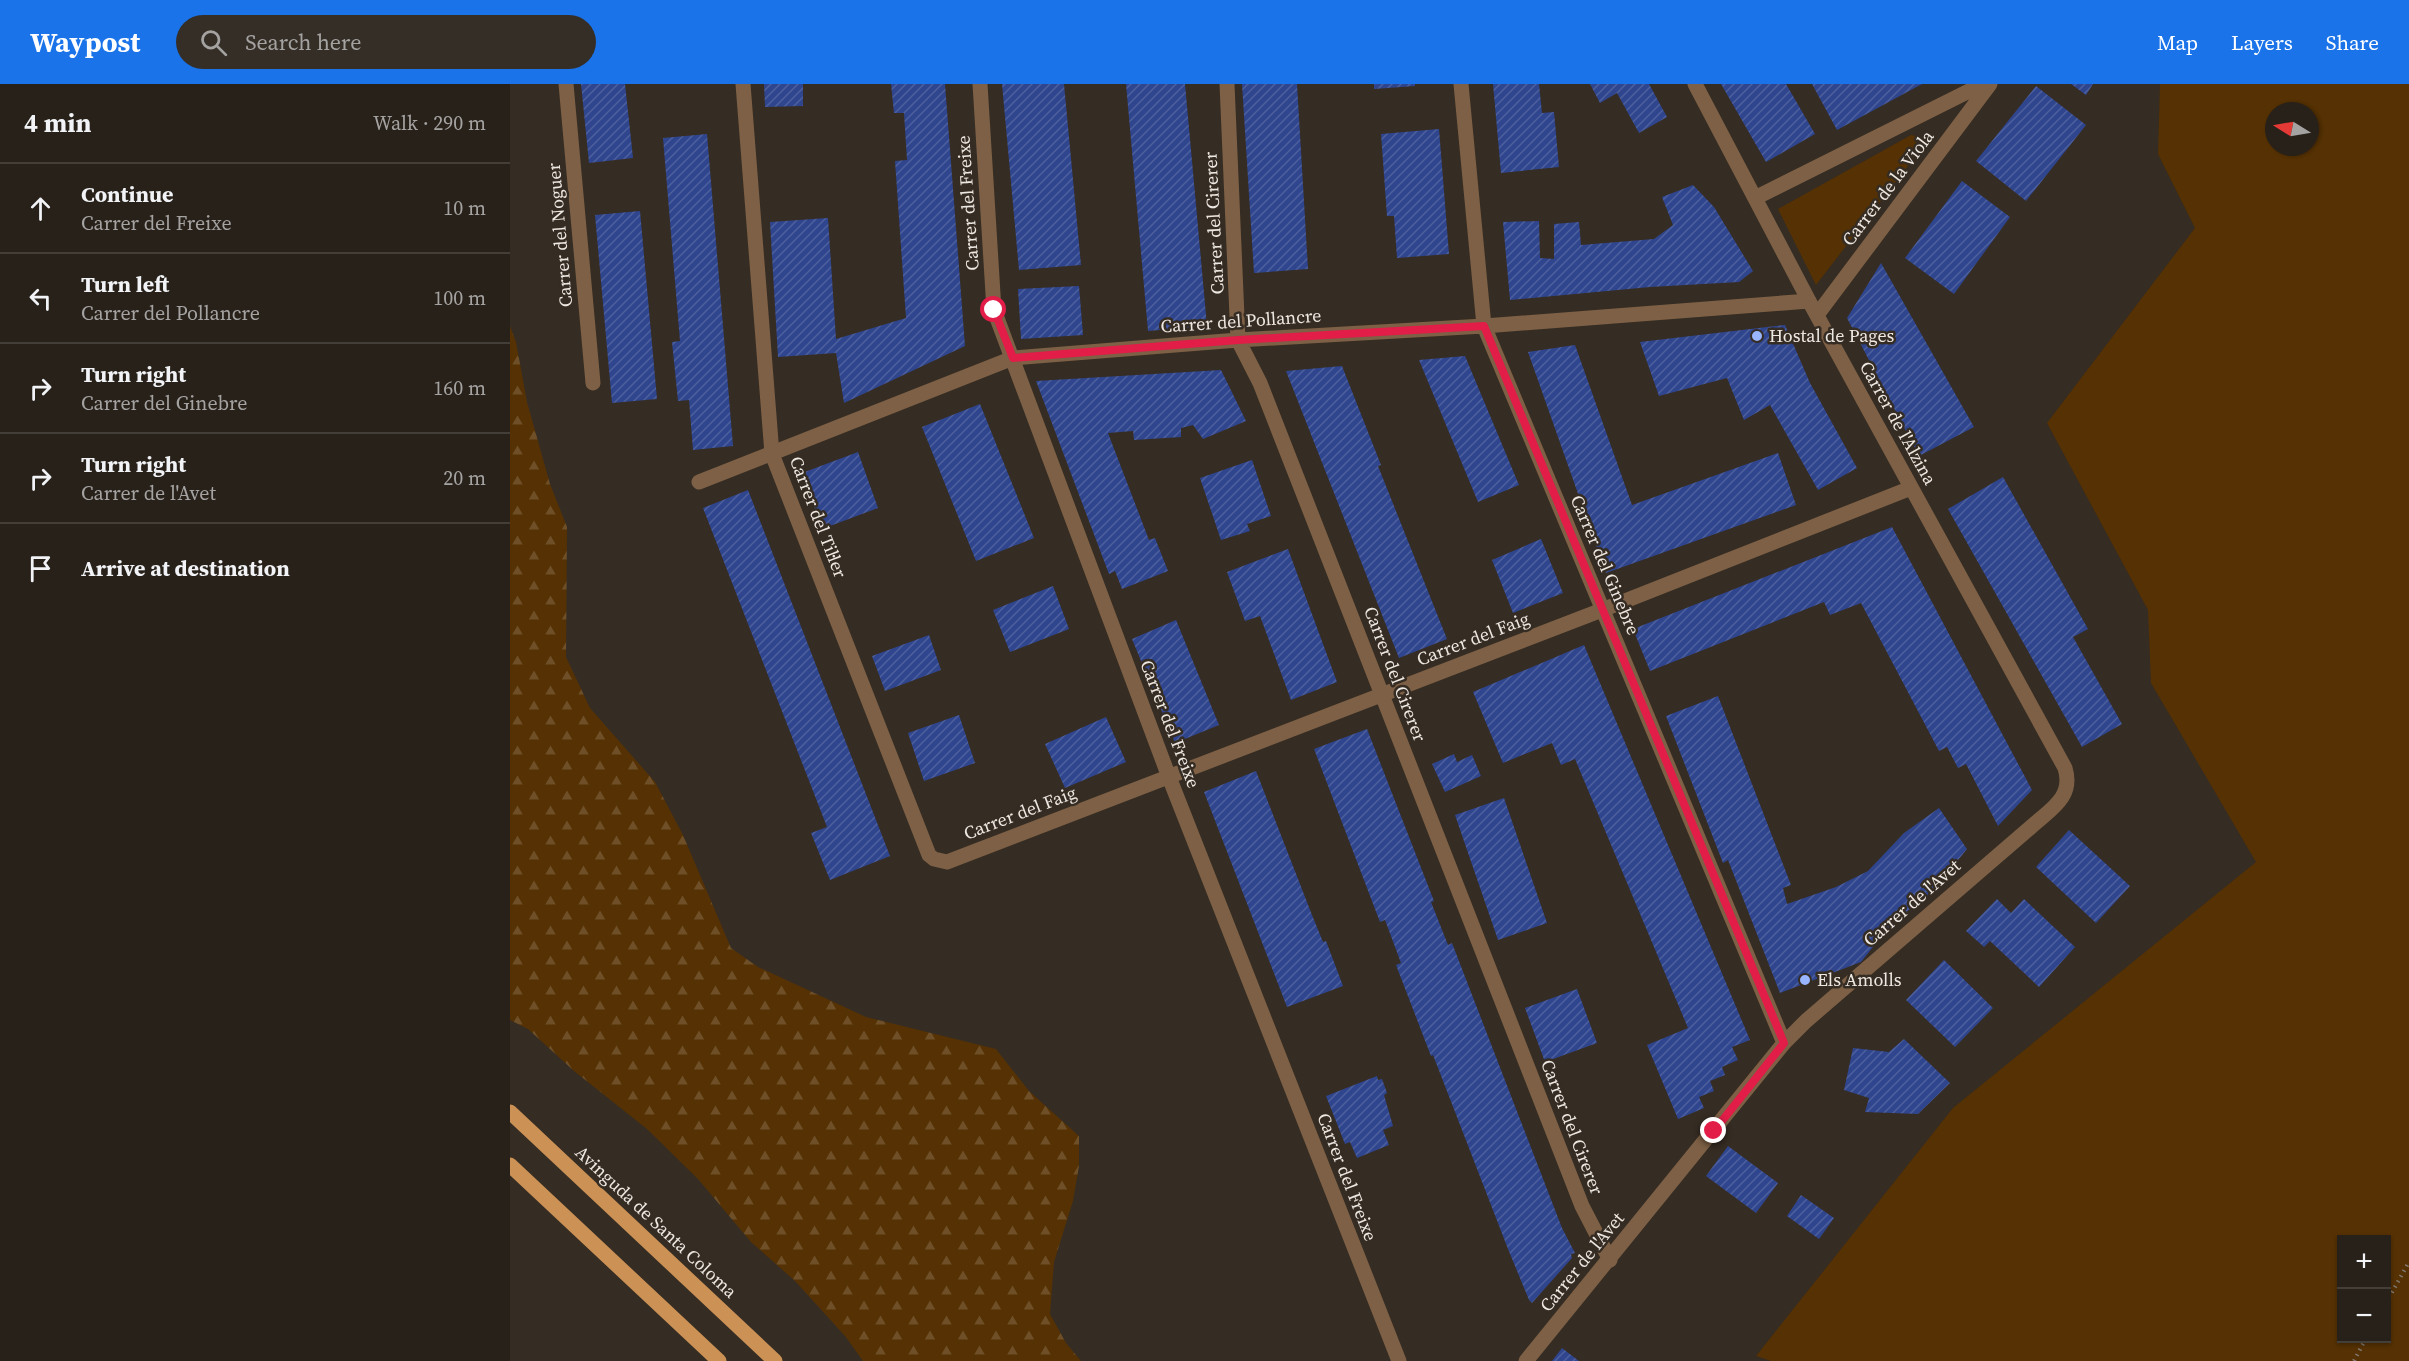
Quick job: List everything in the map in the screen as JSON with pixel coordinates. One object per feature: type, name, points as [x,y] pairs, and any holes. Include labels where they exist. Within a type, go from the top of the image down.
[{"type":"main road","name":"Avinguda de Santa Coloma","points":[[510,1112],[775,1361]]},
{"type":"main road","points":[[510,1165],[710,1358]]},
{"type":"street","name":"Carrer del Noguer","points":[[566,84],[593,383]]},
{"type":"street","name":"Carrer del Til·ler","points":[[743,84],[772,454],[929,855],[934,859],[947,862]]},
{"type":"street","name":"Carrer del Freixe","points":[[980,84],[994,310],[1169,777],[1399,1361]]},
{"type":"street","name":"Carrer del Cirerer","points":[[1227,84],[1238,340],[1260,384],[1582,1206],[1610,1260]]},
{"type":"street","name":"Carrer del Ginebre","points":[[1461,84],[1484,326],[1784,1043]]},
{"type":"street","name":"Carrer de l'Alzina","points":[[1695,84],[1809,301],[2057,754],[2068,779]]},
{"type":"street","name":"Carrer de la Viola","points":[[1755,198],[1983,84]]},
{"type":"street","name":"Carrer de la Viola","points":[[1817,315],[1990,84]]},
{"type":"street","name":"Carrer del Pollancre","points":[[699,482],[1013,358],[1238,340],[1484,326],[1809,301]]},
{"type":"street","name":"Carrer del Faig","points":[[947,862],[1602,610],[1911,488]]},
{"type":"street","name":"Carrer de l'Avet","points":[[1526,1361],[1784,1043],[1806,1021],[2061,799],[2067,790],[2068,779]]},
{"type":"path","points":[[2391,1294],[2409,1262]]},
{"type":"path","points":[[2354,1361],[2363,1343]]},
{"type":"green space","points":[[2160,84],[2409,84],[2409,1361],[1771,1361],[1756,1356],[1953,1108],[2256,862],[2151,683],[2148,610],[2047,423],[2195,228],[2158,154]]},
{"type":"green space","points":[[1911,135],[1921,137],[1924,145],[1816,285],[1778,209]]},
{"type":"green space","points":[[510,326],[516,342],[527,402],[550,484],[567,527],[566,657],[590,708],[655,782],[683,835],[731,948],[758,967],[866,1017],[996,1049],[1029,1091],[1079,1136],[1079,1166],[1073,1201],[1054,1262],[1050,1314],[1066,1343],[1081,1361],[863,1361],[845,1336],[795,1281],[751,1242],[698,1179],[647,1129],[574,1071],[528,1029],[510,1020]]},
{"type":"building","points":[[581,84],[625,84],[633,158],[589,163]]},
{"type":"building","points":[[764,84],[803,84],[803,106],[765,107]]},
{"type":"building","points":[[891,84],[945,84],[965,346],[844,403],[836,353],[778,357],[770,222],[828,218],[836,339],[906,318],[895,161],[907,160],[904,113],[894,113]]},
{"type":"building","points":[[1002,84],[1064,84],[1081,265],[1019,270]]},
{"type":"building","points":[[1126,84],[1185,84],[1207,326],[1148,331]]},
{"type":"building","points":[[1242,84],[1297,84],[1308,269],[1254,273]]},
{"type":"building","points":[[1374,84],[1415,84],[1415,86],[1374,89]]},
{"type":"building","points":[[1493,84],[1539,84],[1542,113],[1554,112],[1559,167],[1501,173]]},
{"type":"building","points":[[1590,84],[1649,84],[1667,117],[1639,133],[1617,93],[1600,103]]},
{"type":"building","points":[[1721,84],[1786,84],[1815,134],[1766,162]]},
{"type":"building","points":[[1812,84],[1922,84],[1837,130]]},
{"type":"building","points":[[2071,84],[2093,84],[2086,95]]},
{"type":"building","points":[[2036,86],[2086,125],[2026,201],[1976,161]]},
{"type":"building","points":[[1439,129],[1449,254],[1397,258],[1394,216],[1387,216],[1381,134]]},
{"type":"building","points":[[707,134],[733,446],[693,450],[689,400],[678,401],[672,342],[680,341],[663,138]]},
{"type":"building","points":[[1962,181],[2010,217],[1954,294],[1905,258]]},
{"type":"building","points":[[1693,185],[1714,207],[1753,271],[1739,282],[1650,287],[1510,300],[1503,222],[1539,221],[1540,258],[1554,259],[1554,224],[1579,222],[1581,245],[1654,239],[1673,225],[1662,197]]},
{"type":"building","points":[[640,211],[657,399],[612,403],[595,215]]},
{"type":"building","points":[[1881,263],[1974,427],[1919,456],[1847,318]]},
{"type":"building","points":[[1079,286],[1083,335],[1021,339],[1018,289]]},
{"type":"building","points":[[1785,325],[1810,383],[1857,468],[1818,490],[1770,405],[1744,420],[1727,378],[1659,396],[1640,342]]},
{"type":"building","points":[[1575,345],[1632,505],[1778,453],[1796,505],[1606,573],[1528,352]]},
{"type":"building","points":[[1465,356],[1519,485],[1478,502],[1419,360]]},
{"type":"building","points":[[1342,366],[1381,465],[1378,466],[1447,639],[1399,658],[1286,371]]},
{"type":"building","points":[[1221,370],[1246,421],[1203,439],[1193,425],[1181,428],[1181,437],[1134,440],[1133,431],[1108,433],[1149,540],[1155,538],[1168,571],[1122,589],[1115,571],[1109,574],[1036,381]]},
{"type":"building","points":[[980,404],[1034,538],[976,561],[922,427]]},
{"type":"building","points":[[858,452],[878,508],[822,529],[802,473]]},
{"type":"building","points":[[1252,460],[1271,516],[1247,524],[1250,531],[1221,540],[1200,478]]},
{"type":"building","points":[[2003,477],[2088,629],[2073,637],[2122,724],[2082,747],[1948,509]]},
{"type":"building","points":[[748,490],[890,856],[830,880],[811,833],[827,827],[703,508]]},
{"type":"building","points":[[1892,527],[2032,790],[1998,826],[1966,764],[1958,768],[1947,747],[1939,751],[1861,603],[1830,615],[1824,602],[1650,671],[1633,629]]},
{"type":"building","points":[[1541,539],[1563,593],[1513,613],[1492,560]]},
{"type":"building","points":[[1288,549],[1337,682],[1291,700],[1260,616],[1245,621],[1227,572]]},
{"type":"building","points":[[1053,586],[1069,629],[1010,652],[993,610]]},
{"type":"building","points":[[1176,620],[1219,725],[1175,743],[1132,639]]},
{"type":"building","points":[[929,635],[941,670],[885,691],[872,656]]},
{"type":"building","points":[[1584,645],[1750,1040],[1732,1047],[1738,1060],[1722,1067],[1725,1075],[1710,1081],[1714,1091],[1699,1097],[1704,1108],[1678,1119],[1647,1045],[1688,1028],[1575,759],[1561,765],[1552,743],[1503,763],[1473,692]]},
{"type":"building","points":[[1718,696],[1791,885],[1783,888],[1787,904],[1836,887],[1868,871],[1904,833],[1939,808],[1967,849],[1931,893],[1892,923],[1861,962],[1780,993],[1728,860],[1723,863],[1666,716]]},
{"type":"building","points":[[959,715],[975,763],[924,781],[908,733]]},
{"type":"building","points":[[1106,717],[1126,762],[1065,788],[1045,744]]},
{"type":"building","points":[[1367,729],[1434,901],[1431,902],[1448,945],[1452,943],[1562,1228],[1575,1253],[1571,1254],[1572,1258],[1532,1303],[1508,1249],[1433,1055],[1431,1056],[1396,965],[1401,963],[1385,920],[1380,922],[1314,749]]},
{"type":"building","points":[[1454,754],[1457,762],[1472,755],[1481,776],[1445,792],[1432,764]]},
{"type":"building","points":[[1256,771],[1312,915],[1323,942],[1326,941],[1343,986],[1287,1007],[1204,792]]},
{"type":"building","points":[[1504,798],[1547,923],[1498,940],[1455,815]]},
{"type":"building","points":[[2069,830],[2130,886],[2096,923],[2036,867]]},
{"type":"building","points":[[1997,899],[2011,913],[2024,899],[2075,947],[2039,987],[1990,941],[1984,947],[1966,931]]},
{"type":"building","points":[[1944,960],[1993,1008],[1955,1047],[1906,1000]]},
{"type":"building","points":[[1577,989],[1597,1043],[1545,1062],[1525,1008]]},
{"type":"building","points":[[1904,1039],[1950,1083],[1918,1114],[1865,1112],[1869,1098],[1844,1090],[1853,1048],[1889,1052]]},
{"type":"building","points":[[1377,1076],[1378,1080],[1382,1079],[1387,1093],[1384,1095],[1393,1126],[1383,1130],[1389,1145],[1357,1158],[1350,1142],[1345,1144],[1326,1096]]},
{"type":"building","points":[[1728,1146],[1778,1183],[1756,1213],[1706,1176]]},
{"type":"building","points":[[1801,1195],[1834,1218],[1819,1239],[1787,1216]]},
{"type":"building","points":[[1562,1348],[1579,1361],[1552,1361]]},
{"type":"place","name":"Hostal de Pages","points":[[1757,336]]},
{"type":"place","name":"Els Amolls","points":[[1805,980]]},
{"type":"route","points":[[994,310],[1013,358],[1238,340],[1484,326],[1784,1043],[1714,1131]]}]
